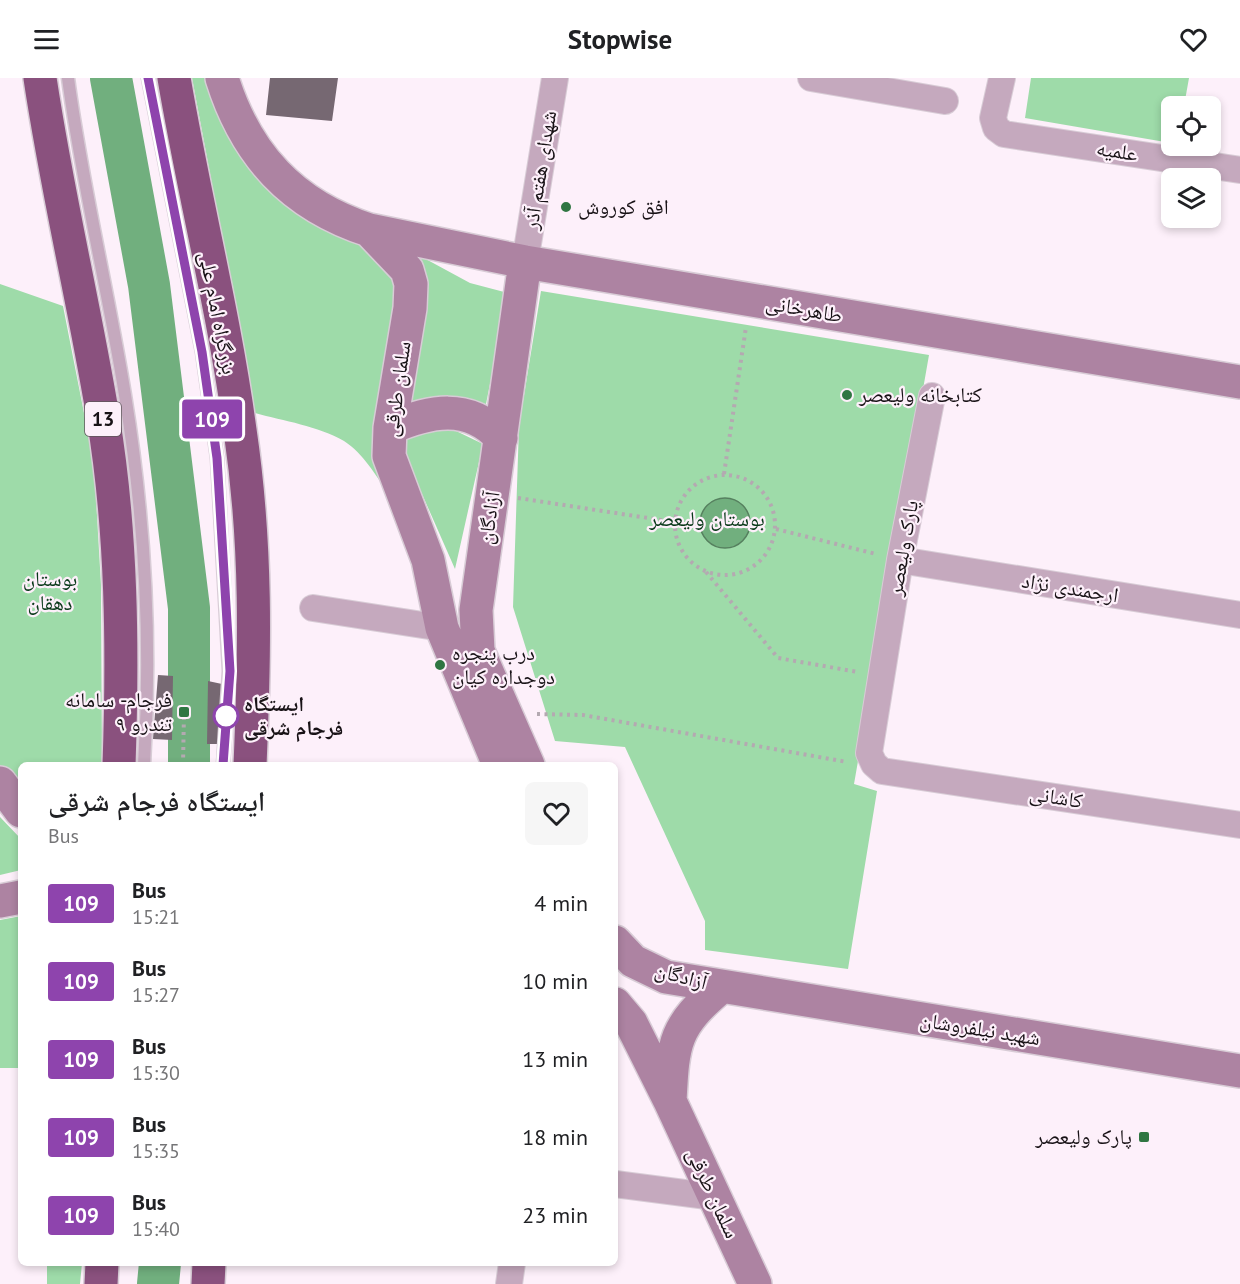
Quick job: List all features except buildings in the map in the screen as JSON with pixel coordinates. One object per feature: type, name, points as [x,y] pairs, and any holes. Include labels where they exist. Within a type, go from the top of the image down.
[{"type":"highway","name":"13","points":[[40,78],[64,222],[103,417],[114,502],[119,576],[119,762]]},
{"type":"highway","name":"بزرگراه امام علی","points":[[174,78],[240,430],[255,568],[255,647],[250,762]]},
{"type":"highway","points":[[101,1284],[102,1266]]},
{"type":"highway","points":[[208,1284],[209,1266]]},
{"type":"highway","points":[[218,1266],[218,1284]]},
{"type":"main road","name":"سلمان طرقی","points":[[222,78],[247,135],[279,178],[298,196],[345,222],[369,230],[407,270],[411,284],[410,308],[390,428],[388,456],[428,560],[442,628],[498,762]]},
{"type":"main road","name":"طاهرخانی","points":[[369,230],[525,262],[1240,382]]},
{"type":"main road","name":"آزادگان","points":[[525,262],[476,631],[478,651],[527,762]]},
{"type":"main road","points":[[390,428],[418,416],[448,413],[469,416],[487,423],[501,438]]},
{"type":"main road","points":[[0,783],[18,807]]},
{"type":"main road","points":[[0,901],[18,898]]},
{"type":"main road","name":"آزادگان","points":[[618,945],[633,961],[666,977],[721,987]]},
{"type":"main road","points":[[670,1101],[672,1065],[680,1030],[701,1004],[721,987]]},
{"type":"main road","name":"شهید نیلفروشان","points":[[721,987],[1240,1071]]},
{"type":"main road","name":"سلمان طرقی","points":[[618,1008],[631,1023],[759,1283]]},
{"type":"street","name":"شهدای هفتم آذر","points":[[525,262],[555,78]]},
{"type":"street","points":[[811,78],[945,101]]},
{"type":"street","name":"علمیه","points":[[1002,78],[993,118],[996,128],[1004,134],[1240,170]]},
{"type":"street","name":"پارک ولیعصر","points":[[875,766],[869,753],[900,560],[932,396]]},
{"type":"street","name":"ارجمندی نژاد","points":[[900,560],[1240,615]]},
{"type":"street","points":[[313,609],[442,628]]},
{"type":"street","name":"کاشانی","points":[[875,766],[882,771],[1240,825]]},
{"type":"street","points":[[618,1184],[716,1197]]},
{"type":"street","points":[[508,1284],[511,1266]]},
{"type":"lane","points":[[68,78],[75,134],[125,395],[142,522],[149,612],[144,762]]},
{"type":"lane","points":[[148,78],[202,352],[217,458],[230,671],[223,762]]},
{"type":"path","points":[[724,474],[751,300]]},
{"type":"path","points":[[705,572],[721,575],[737,574],[752,568],[764,558],[772,544],[776,529],[774,512],[762,491],[741,477],[724,474],[709,477],[696,484],[685,494],[677,507],[674,522],[676,538],[682,552],[692,564],[705,572],[778,658],[873,674],[882,670]]},
{"type":"path","points":[[493,494],[674,522]]},
{"type":"path","points":[[776,529],[900,560]]},
{"type":"path","points":[[183,762],[184,712]]},
{"type":"path","points":[[506,714],[583,715],[875,766]]},
{"type":"green space","points":[[192,78],[210,78],[295,211],[345,239],[379,251],[402,279],[389,494],[363,458],[344,441],[312,428],[255,413]]},
{"type":"green space","points":[[1031,78],[1189,78],[1186,96],[1161,96],[1161,141],[1025,118]]},
{"type":"green space","points":[[398,244],[470,283],[508,293],[486,404],[467,400],[405,401]]},
{"type":"green space","name":"بوستان دهقان","points":[[0,284],[63,306],[94,464],[101,585],[102,762],[18,762],[18,788],[0,767]]},
{"type":"green space","name":"بوستان ولیعصر","points":[[541,291],[929,355],[854,784],[877,791],[848,969],[705,950],[705,921],[625,747],[555,741],[513,607],[519,426]]},
{"type":"green space","points":[[431,430],[454,430],[483,444],[455,569],[400,444],[414,434]]},
{"type":"green space","points":[[0,817],[18,836],[18,871],[0,875]]},
{"type":"green space","points":[[18,917],[18,1068],[0,1068],[0,920]]},
{"type":"green space","points":[[47,1266],[82,1266],[80,1284],[47,1284]]},
{"type":"shaded area","points":[[725,498],[734,500],[745,509],[750,523],[748,532],[739,543],[725,548],[716,546],[705,537],[700,523],[702,514],[711,503]]},
{"type":"waterway","points":[[111,78],[149,285],[189,608],[189,762]]},
{"type":"waterway","points":[[158,1284],[160,1266]]},
{"type":"bus line","name":"109","points":[[148,78],[202,352],[217,458],[230,671],[223,762]]},
{"type":"place","name":"افق کوروش","points":[[566,207]]},
{"type":"place","name":"کتابخانه ولیعصر","points":[[847,395]]},
{"type":"place","name":"درب پنجره دوجداره کیان","points":[[440,665]]},
{"type":"place","name":"فرجام- سامانه ۹ تندرو","points":[[184,712]]},
{"type":"place","name":"ایستگاه فرجام شرقی","points":[[226,716]]},
{"type":"place","name":"پارک ولیعصر","points":[[1144,1137]]}]
